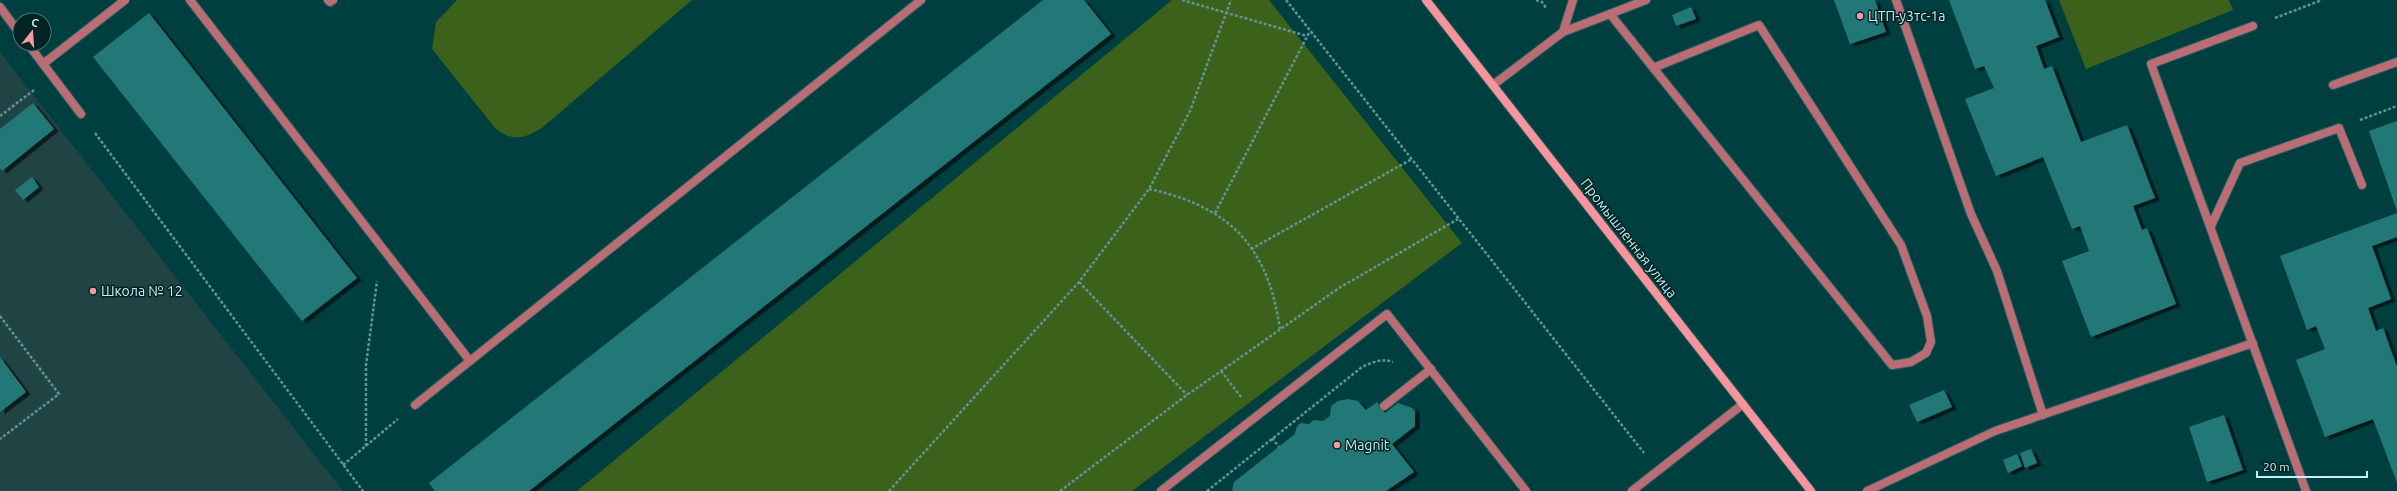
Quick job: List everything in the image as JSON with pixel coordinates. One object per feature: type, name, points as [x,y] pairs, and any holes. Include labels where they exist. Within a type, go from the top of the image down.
[{"type":"street","name":"Промышленная улица","points":[[1426,0],[1811,491]]},
{"type":"lane","points":[[43,64],[125,0]]},
{"type":"lane","points":[[190,0],[470,361]]},
{"type":"lane","points":[[328,0],[330,2],[333,0]]},
{"type":"lane","points":[[415,405],[921,0]]},
{"type":"lane","points":[[1563,32],[1573,0]]},
{"type":"lane","points":[[1493,86],[1563,32],[1646,0]]},
{"type":"lane","points":[[1896,0],[1971,214],[1997,271],[2043,415]]},
{"type":"lane","points":[[0,7],[12,23]]},
{"type":"lane","points":[[1610,14],[1653,68],[1892,365],[1911,362],[1926,353],[1931,342],[1927,316],[1901,245],[1759,25],[1653,68]]},
{"type":"lane","points":[[2254,26],[2151,64],[2306,491]]},
{"type":"lane","points":[[34,52],[81,114]]},
{"type":"lane","points":[[2333,85],[2397,62]]},
{"type":"lane","points":[[2211,226],[2240,163],[2339,128],[2362,185]]},
{"type":"lane","points":[[1161,491],[1387,314],[1526,491]]},
{"type":"lane","points":[[1867,491],[1995,431],[2253,344]]},
{"type":"lane","points":[[1384,406],[1430,369]]},
{"type":"lane","points":[[1632,491],[1743,404]]},
{"type":"path","points":[[1182,0],[1307,36]]},
{"type":"path","points":[[889,491],[1079,282],[1149,189],[1190,111],[1231,0]]},
{"type":"path","points":[[1286,0],[1658,471]]},
{"type":"path","points":[[2254,26],[2322,0]]},
{"type":"path","points":[[1215,213],[1310,31]]},
{"type":"path","points":[[0,116],[52,76]]},
{"type":"path","points":[[2339,128],[2397,106]]},
{"type":"path","points":[[81,114],[363,491]]},
{"type":"path","points":[[1251,249],[1412,159]]},
{"type":"path","points":[[1149,189],[1178,195],[1215,213],[1236,228],[1266,271],[1276,301],[1280,329]]},
{"type":"path","points":[[1060,491],[1187,395],[1339,288],[1458,219]]},
{"type":"path","points":[[366,446],[366,364],[382,248]]},
{"type":"path","points":[[1079,282],[1187,395]]},
{"type":"path","points":[[0,316],[59,394],[0,439]]},
{"type":"path","points":[[1207,491],[1362,367],[1376,361],[1387,360],[1401,365],[1417,380]]},
{"type":"path","points":[[343,465],[415,405]]},
{"type":"shaded area","name":"Школа № 12","points":[[0,52],[31,92],[343,491],[0,491]]},
{"type":"green space","points":[[457,0],[692,0],[543,127],[524,136],[513,137],[495,128],[432,49],[436,22]]},
{"type":"green space","points":[[1172,0],[1269,0],[1462,243],[1132,491],[577,491]]},
{"type":"green space","points":[[2059,0],[2229,0],[2233,10],[2086,69]]},
{"type":"building","points":[[1043,0],[1084,0],[1111,34],[529,491],[435,491],[429,483]]},
{"type":"building","name":"ЦТП-у3тс-1а","points":[[1834,0],[1875,0],[1886,32],[1850,44]]},
{"type":"building","points":[[1949,0],[2045,0],[2059,37],[2036,46],[2044,69],[2052,66],[2081,142],[2127,125],[2155,198],[2133,206],[2142,230],[2147,228],[2176,304],[2091,337],[2062,261],[2089,251],[2080,226],[2072,229],[2043,157],[1996,176],[1965,99],[1994,88],[1984,66],[1975,69]]},
{"type":"building","points":[[1691,7],[1696,19],[1676,26],[1672,15]]},
{"type":"building","points":[[149,13],[357,278],[302,321],[93,57]]},
{"type":"building","points":[[33,103],[54,129],[2,171],[0,168],[0,129]]},
{"type":"building","points":[[2397,121],[2397,211],[2369,131]]},
{"type":"building","points":[[32,177],[39,187],[23,200],[15,190]]},
{"type":"building","points":[[2397,213],[2397,237],[2372,246],[2391,299],[2368,308],[2376,331],[2383,328],[2397,367],[2397,483],[2373,419],[2325,437],[2296,360],[2325,349],[2316,326],[2307,330],[2280,256]]},
{"type":"building","points":[[0,357],[26,392],[0,412]]},
{"type":"building","points":[[1944,390],[1952,407],[1917,422],[1909,405]]},
{"type":"building","name":"Magnit","points":[[1348,399],[1358,401],[1366,410],[1377,402],[1385,413],[1398,403],[1412,408],[1415,411],[1415,426],[1392,444],[1414,472],[1386,491],[1232,491],[1234,482],[1295,434],[1297,426],[1301,423],[1309,424],[1314,420],[1323,421],[1330,416],[1331,406],[1338,401]]},
{"type":"building","points":[[2224,415],[2243,470],[2207,482],[2189,427]]},
{"type":"building","points":[[2031,449],[2037,463],[2025,468],[2020,453]]},
{"type":"building","points":[[2017,454],[2022,466],[2008,473],[2003,460]]},
{"type":"place","name":"ЦТП-у3тс-1а","points":[[1860,16]]},
{"type":"place","name":"Школа № 12","points":[[93,291]]},
{"type":"place","name":"Magnit","points":[[1337,445]]}]
